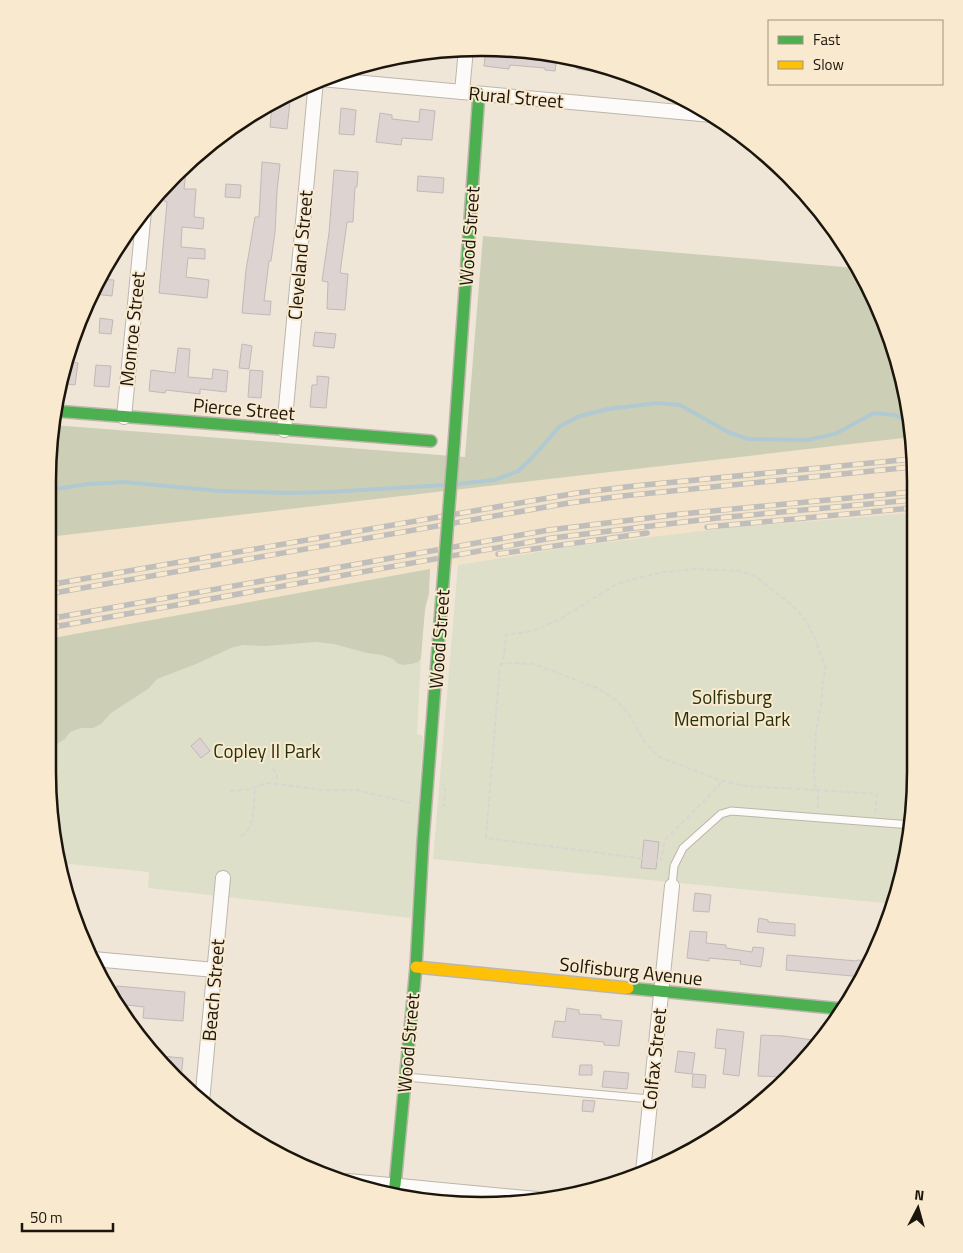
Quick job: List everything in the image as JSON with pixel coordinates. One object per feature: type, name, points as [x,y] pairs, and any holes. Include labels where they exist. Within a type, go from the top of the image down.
[{"type":"street","points":[[462,92],[465,57]]},
{"type":"street","name":"Rural Street","points":[[340,81],[695,113]]},
{"type":"street","name":"Cleveland Street","points":[[284,430],[315,91]]},
{"type":"street","name":"Wood Street","points":[[395,1185],[416,967],[423,841],[479,93]]},
{"type":"street","name":"Monroe Street","points":[[124,417],[143,225]]},
{"type":"street","name":"Pierce Street","points":[[62,412],[431,441]]},
{"type":"street","name":"Beach Street","points":[[203,1093],[223,878]]},
{"type":"street","name":"Colfax Street","points":[[644,1164],[672,886]]},
{"type":"street","points":[[100,960],[215,970]]},
{"type":"street","name":"Solfisburg Avenue","points":[[416,967],[835,1008]]},
{"type":"street","points":[[377,1183],[507,1196]]},
{"type":"lane","points":[[672,886],[674,866],[682,848],[720,814],[731,811],[903,825]]},
{"type":"lane","points":[[405,1076],[650,1099]]},
{"type":"path","points":[[722,781],[665,840],[661,860],[486,838],[500,665],[504,656],[506,635],[533,631],[562,618],[613,586],[633,579],[664,572],[694,569],[740,571],[754,576],[792,604],[806,621],[815,638],[826,669],[816,728],[814,773],[817,790],[817,818]]},
{"type":"path","points":[[500,665],[507,663],[534,664],[597,688],[617,702],[629,714],[645,743],[659,757],[722,781],[746,786],[877,794],[875,823]]},
{"type":"path","points":[[273,768],[276,775],[276,784]]},
{"type":"path","points":[[230,791],[255,788],[265,783],[325,790],[357,790],[406,803],[418,804]]},
{"type":"path","points":[[241,836],[247,833],[250,827],[255,788]]},
{"type":"shaded area","points":[[904,438],[906,454],[907,513],[736,527],[576,546],[430,569],[56,638],[56,536]]},
{"type":"green space","points":[[483,236],[849,267],[863,293],[884,345],[899,399],[904,438],[56,536],[57,454],[60,426],[465,457]]},
{"type":"green space","name":"Solfisburg Memorial Park","points":[[907,513],[906,799],[899,854],[885,903],[433,859],[458,565],[576,546],[736,527]]},
{"type":"green space","name":"Copley II Park","points":[[430,569],[420,669],[417,734],[423,736],[411,918],[148,888],[149,872],[66,864],[57,799],[56,638]]},
{"type":"green space","points":[[430,569],[429,594],[425,608],[421,658],[418,662],[403,665],[382,655],[334,644],[316,642],[265,646],[243,645],[231,648],[157,679],[148,689],[111,713],[101,724],[93,728],[81,728],[70,732],[65,739],[56,744],[56,638]]},
{"type":"building","points":[[485,56],[556,63],[555,71],[545,70],[545,68],[510,65],[509,69],[484,66]]},
{"type":"building","points":[[290,102],[287,129],[270,127],[271,112]]},
{"type":"building","points":[[341,108],[356,110],[354,135],[339,134]]},
{"type":"building","points":[[420,109],[435,111],[432,140],[402,138],[401,145],[376,142],[380,113],[392,115],[392,119],[419,122]]},
{"type":"building","points":[[262,162],[280,164],[275,232],[264,301],[271,301],[270,315],[242,313],[246,270],[255,217],[259,217]]},
{"type":"building","points":[[334,170],[358,172],[353,222],[347,222],[340,273],[348,274],[345,310],[327,309],[328,282],[322,281],[329,233]]},
{"type":"building","points":[[418,176],[444,178],[443,193],[417,191]]},
{"type":"building","points":[[185,177],[184,189],[196,189],[194,217],[204,218],[203,229],[182,227],[181,247],[205,249],[205,259],[188,258],[186,277],[209,280],[207,298],[159,293],[167,202],[164,201]]},
{"type":"building","points":[[226,184],[241,185],[240,198],[225,197]]},
{"type":"building","points":[[107,280],[114,280],[112,296],[99,295]]},
{"type":"building","points":[[100,318],[113,320],[111,334],[99,333]]},
{"type":"building","points":[[315,332],[336,334],[334,348],[313,346]]},
{"type":"building","points":[[242,344],[252,346],[249,369],[239,368]]},
{"type":"building","points":[[178,348],[190,349],[188,377],[212,379],[213,369],[228,371],[226,392],[200,389],[200,394],[166,390],[165,393],[149,391],[151,370],[175,373]]},
{"type":"building","points":[[74,362],[78,363],[75,385],[68,384]]},
{"type":"building","points":[[96,365],[111,366],[109,387],[94,386]]},
{"type":"building","points":[[250,370],[263,371],[261,398],[248,397]]},
{"type":"building","points":[[317,376],[329,377],[326,408],[310,407],[312,385],[317,385]]},
{"type":"building","points":[[200,738],[210,751],[201,758],[191,746]]},
{"type":"building","points":[[644,840],[659,842],[656,869],[641,868]]},
{"type":"building","points":[[695,893],[711,895],[709,912],[693,911]]},
{"type":"building","points":[[759,918],[768,920],[768,922],[795,924],[795,936],[757,932]]},
{"type":"building","points":[[690,931],[707,932],[706,943],[726,945],[726,948],[752,952],[753,947],[764,948],[761,967],[740,964],[741,961],[709,958],[709,961],[687,958]]},
{"type":"building","points":[[787,955],[863,960],[854,976],[786,970]]},
{"type":"building","points":[[117,986],[185,992],[183,1021],[143,1018],[144,1007],[126,1005],[117,990]]},
{"type":"building","points":[[567,1008],[579,1010],[579,1014],[601,1015],[601,1019],[622,1021],[619,1046],[604,1045],[604,1042],[552,1037],[555,1021],[565,1022]]},
{"type":"building","points":[[717,1029],[744,1032],[739,1076],[723,1074],[726,1049],[715,1048]]},
{"type":"building","points":[[761,1035],[811,1040],[777,1077],[758,1076]]},
{"type":"building","points":[[678,1051],[695,1053],[692,1074],[675,1072]]},
{"type":"building","points":[[166,1056],[183,1058],[182,1073]]},
{"type":"building","points":[[580,1065],[592,1065],[592,1075],[579,1075]]},
{"type":"building","points":[[604,1071],[629,1073],[627,1089],[602,1087]]},
{"type":"building","points":[[693,1074],[706,1075],[705,1088],[692,1087]]},
{"type":"building","points":[[583,1100],[595,1101],[593,1112],[582,1111]]},
{"type":"waterway","points":[[457,484],[495,480],[518,471],[560,426],[580,416],[608,409],[658,403],[680,405],[728,432],[748,439],[807,440],[835,434],[874,413],[895,415],[902,418]]},
{"type":"waterway","points":[[56,489],[89,484],[124,482],[219,491],[290,493],[445,485]]},
{"type":"railway","points":[[56,584],[577,493],[906,460]]},
{"type":"railway","points":[[56,593],[569,503],[906,468]]},
{"type":"railway","points":[[56,618],[549,530],[681,514],[907,492]]},
{"type":"railway","points":[[56,627],[552,538],[717,518],[907,500]]},
{"type":"railway","points":[[707,527],[907,508]]},
{"type":"railway","points":[[498,554],[647,533]]},
{"type":"traffic: fast","points":[[454,444],[479,93]]},
{"type":"traffic: fast","points":[[62,412],[431,441]]},
{"type":"traffic: fast","points":[[440,621],[454,444]]},
{"type":"traffic: fast","points":[[395,1185],[416,967],[423,841],[440,621]]},
{"type":"traffic: fast","points":[[628,988],[835,1008]]},
{"type":"traffic: slow","points":[[416,967],[628,988]]}]
